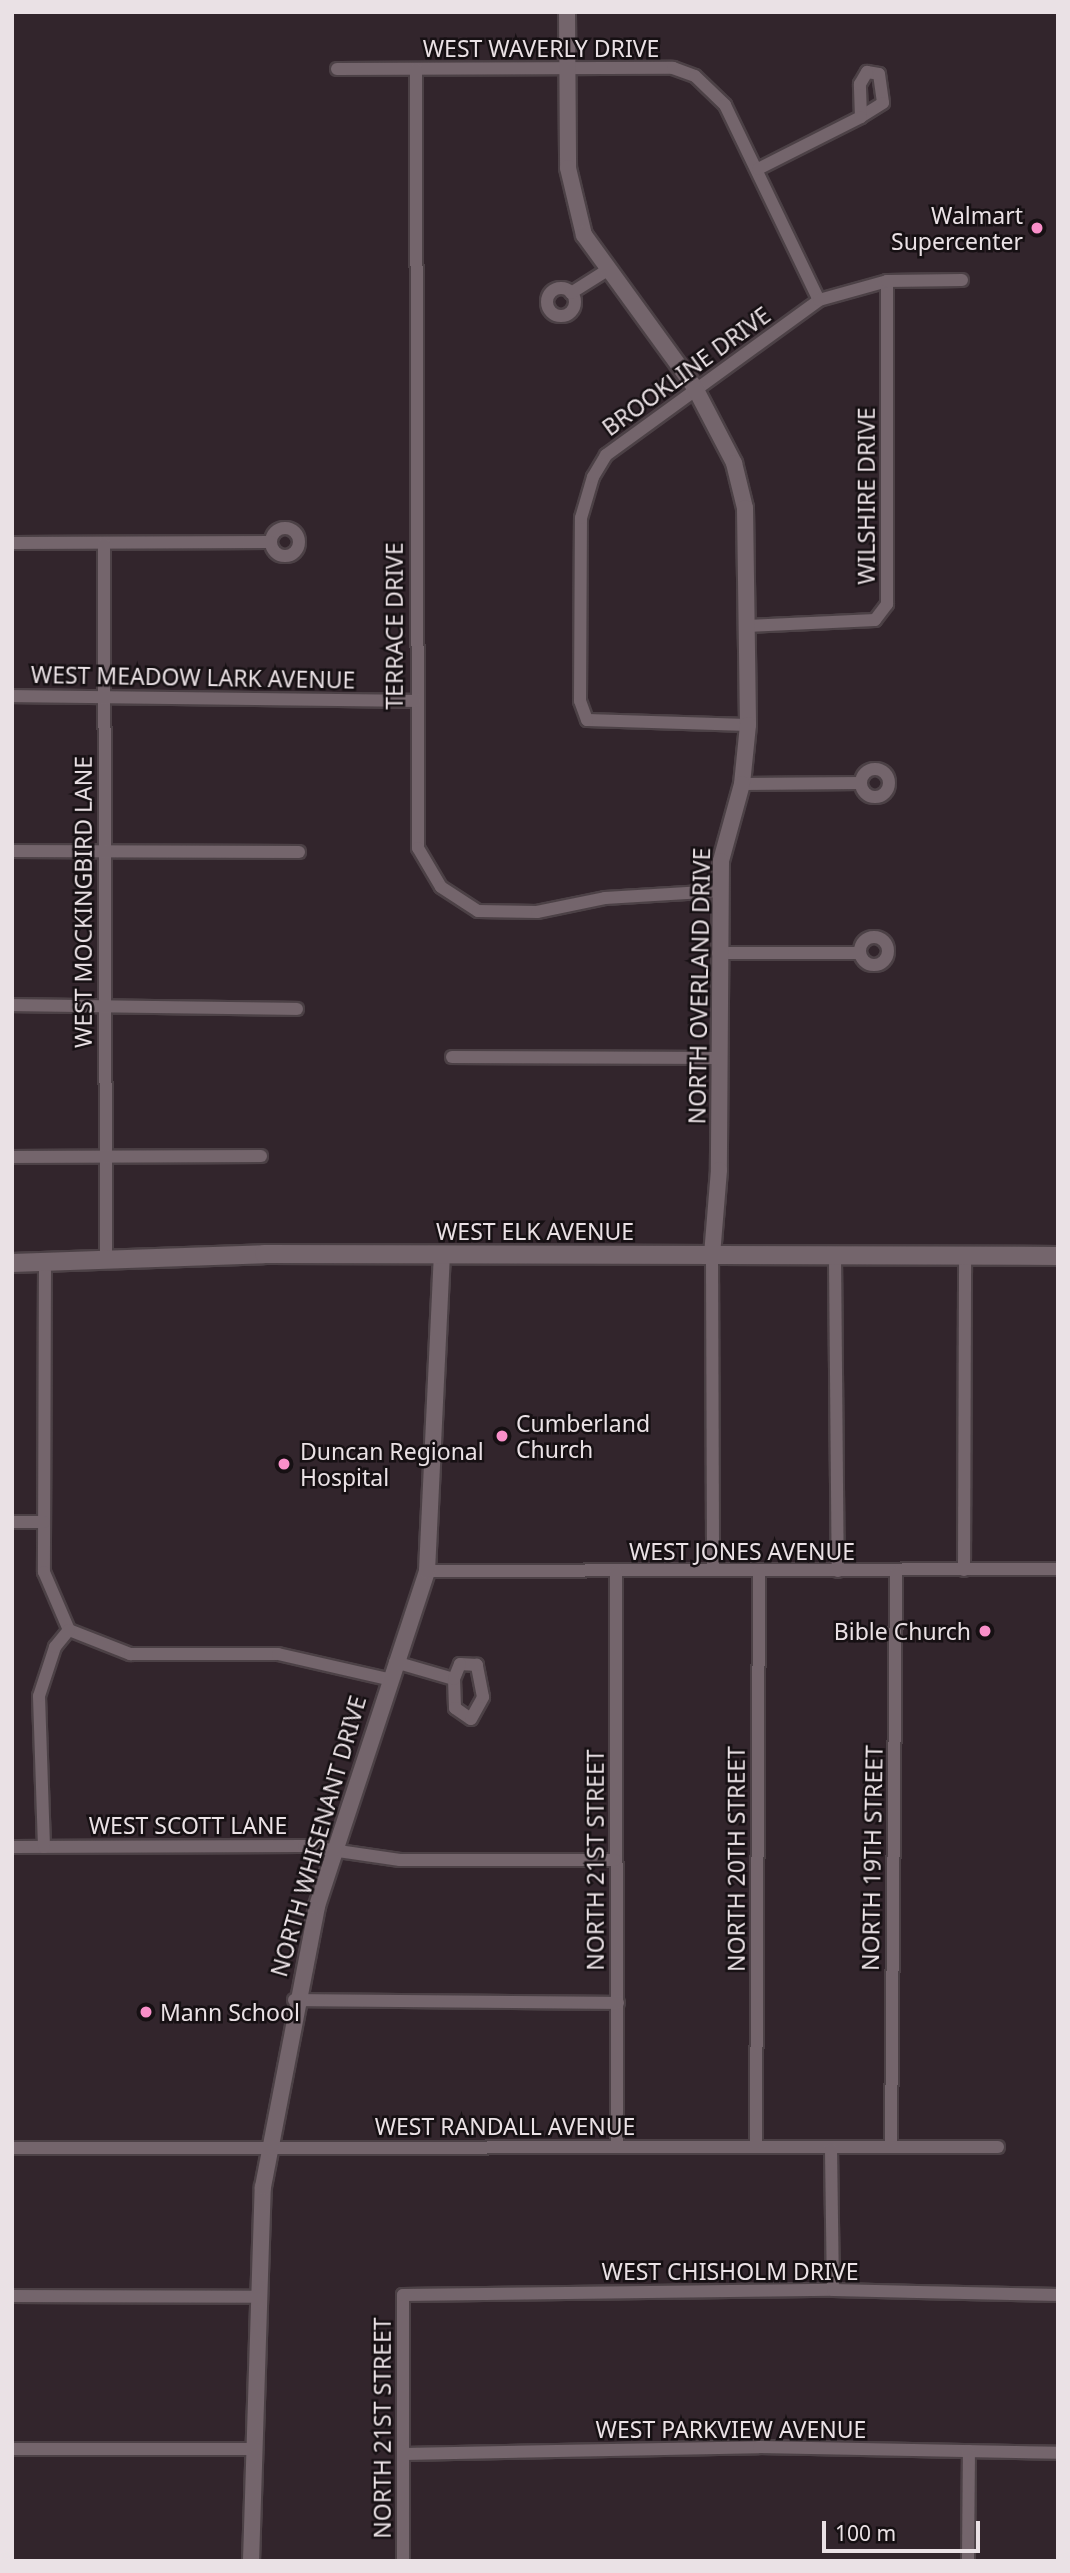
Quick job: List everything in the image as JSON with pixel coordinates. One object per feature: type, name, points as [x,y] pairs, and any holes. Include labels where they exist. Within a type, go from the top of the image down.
[{"type":"main road","name":"WEST ELK AVENUE","points":[[12,1262],[442,1255],[1058,1256]]},
{"type":"street","name":"NORTH OVERLAND DRIVE","points":[[567,12],[574,205],[606,271],[695,388],[734,463],[745,508],[748,725],[742,784],[725,837],[720,891],[719,1170],[712,1256]]},
{"type":"street","name":"WEST WAVERLY DRIVE","points":[[337,69],[568,66],[673,68],[695,76],[725,105],[819,300]]},
{"type":"street","name":"TERRACE DRIVE","points":[[416,69],[415,701],[418,848],[441,887],[458,902],[505,914],[605,898],[720,891]]},
{"type":"street","points":[[758,169],[862,117]]},
{"type":"street","points":[[571,293],[606,271]]},
{"type":"street","name":"BROOKLINE DRIVE","points":[[748,725],[606,725],[587,720],[580,701],[581,518],[593,477],[606,455],[819,300],[887,281],[962,280]]},
{"type":"street","name":"WILSHIRE DRIVE","points":[[747,626],[875,620],[887,604],[887,281]]},
{"type":"street","points":[[12,543],[271,542]]},
{"type":"street","name":"WEST MOCKINGBIRD LANE","points":[[104,544],[102,695],[106,1259]]},
{"type":"street","name":"WEST MEADOW LARK AVENUE","points":[[12,696],[102,695],[415,701]]},
{"type":"street","points":[[742,784],[861,783]]},
{"type":"street","points":[[12,851],[299,852]]},
{"type":"street","points":[[718,953],[859,953]]},
{"type":"street","points":[[12,1005],[297,1009]]},
{"type":"street","points":[[452,1058],[718,1058]]},
{"type":"street","points":[[12,1157],[261,1156]]},
{"type":"street","name":"NORTH WHISENANT DRIVE","points":[[251,2561],[256,2297],[269,2147],[294,2000],[335,1849],[388,1679],[427,1571],[442,1255]]},
{"type":"street","points":[[712,1256],[713,1570]]},
{"type":"street","points":[[835,1256],[838,1570]]},
{"type":"street","points":[[964,1570],[965,1256]]},
{"type":"street","points":[[45,1262],[44,1522],[47,1591],[69,1630],[130,1654],[278,1654],[388,1679]]},
{"type":"street","points":[[12,1522],[44,1522]]},
{"type":"street","name":"WEST JONES AVENUE","points":[[427,1571],[896,1572],[1058,1569]]},
{"type":"street","name":"NORTH 20TH STREET","points":[[756,2147],[758,1570]]},
{"type":"street","name":"NORTH 21ST STREET","points":[[616,1572],[617,2147]]},
{"type":"street","name":"NORTH 19TH STREET","points":[[891,2145],[896,1572]]},
{"type":"street","points":[[44,1847],[39,1696],[55,1647],[69,1630]]},
{"type":"street","points":[[395,1662],[454,1679]]},
{"type":"street","name":"WEST SCOTT LANE","points":[[12,1847],[335,1849],[400,1860],[615,1860]]},
{"type":"street","points":[[294,2000],[618,2003]]},
{"type":"street","name":"WEST RANDALL AVENUE","points":[[12,2148],[831,2148],[891,2145],[998,2147]]},
{"type":"street","points":[[831,2148],[833,2290]]},
{"type":"street","name":"WEST CHISHOLM DRIVE","points":[[403,2295],[833,2290],[1058,2295]]},
{"type":"street","name":"NORTH 21ST STREET","points":[[403,2295],[403,2561]]},
{"type":"street","points":[[12,2296],[256,2297]]},
{"type":"street","points":[[12,2449],[253,2449]]},
{"type":"street","points":[[968,2561],[969,2451]]},
{"type":"street","name":"WEST PARKVIEW AVENUE","points":[[404,2454],[969,2451],[1058,2453]]},
{"type":"place","name":"Walmart Supercenter","points":[[1037,228]]},
{"type":"place","name":"Cumberland Church","points":[[502,1436]]},
{"type":"place","name":"Duncan Regional Hospital","points":[[284,1464]]},
{"type":"place","name":"Bible Church","points":[[985,1631]]},
{"type":"place","name":"Mann School","points":[[146,2012]]}]
